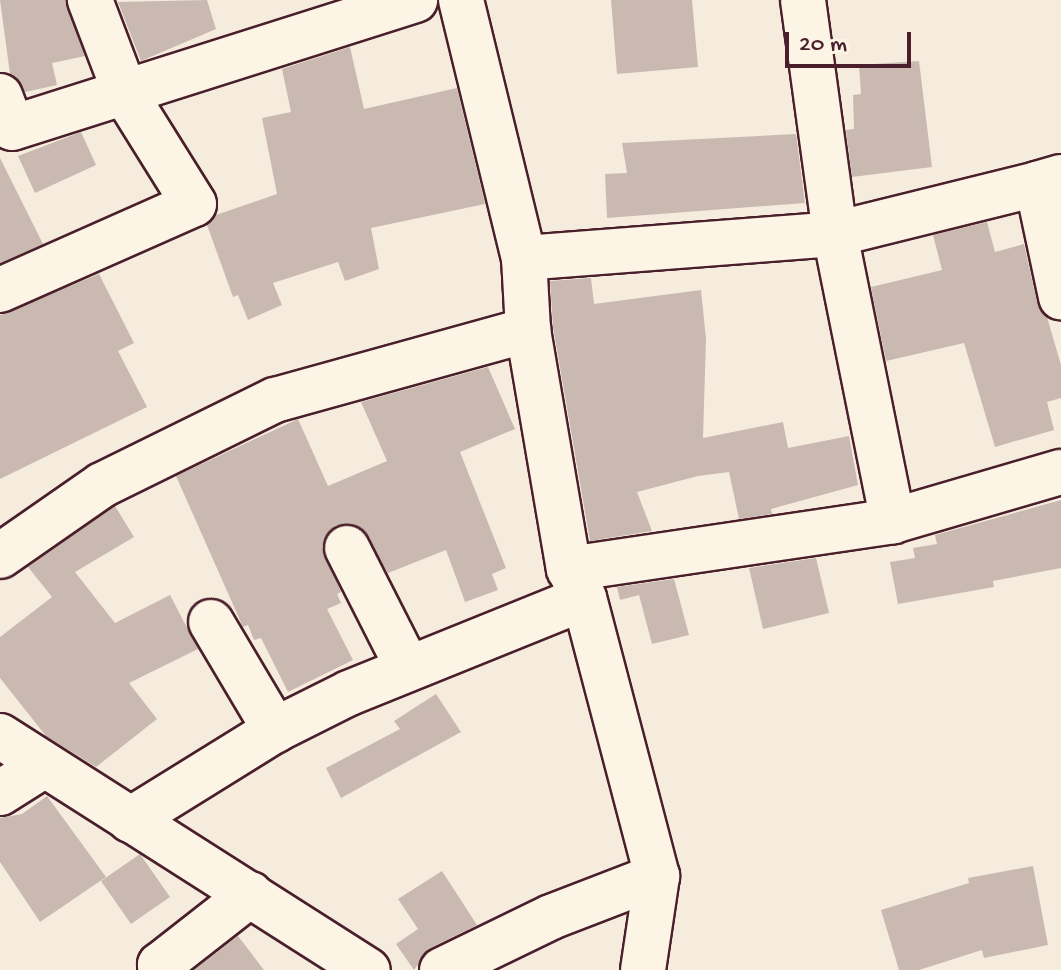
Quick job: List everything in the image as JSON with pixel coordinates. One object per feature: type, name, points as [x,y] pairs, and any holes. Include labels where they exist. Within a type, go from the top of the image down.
[{"type":"street","points":[[0,290],[194,204],[126,95],[90,0]]},
{"type":"street","points":[[0,96],[12,128],[126,95],[255,48],[415,0]]},
{"type":"street","points":[[461,0],[524,258],[528,330],[576,583],[657,876],[643,970]]},
{"type":"street","points":[[803,0],[835,234],[893,521]]},
{"type":"street","points":[[524,258],[835,234],[1049,181],[1061,297]]},
{"type":"street","points":[[0,556],[102,485],[275,400],[528,330]]},
{"type":"street","points":[[130,820],[275,730],[408,668],[576,583],[893,521],[1061,472]]},
{"type":"street","points":[[347,548],[408,668]]},
{"type":"street","points":[[211,622],[275,730]]},
{"type":"street","points":[[0,736],[368,970]]},
{"type":"street","points":[[0,793],[43,766]]},
{"type":"street","points":[[442,970],[551,917],[657,876]]},
{"type":"street","points":[[159,968],[251,894]]},
{"type":"building","points":[[0,0],[66,0],[85,56],[52,63],[57,85],[25,92],[10,74]]},
{"type":"building","points":[[207,0],[216,29],[141,61],[118,2]]},
{"type":"building","points":[[611,0],[692,0],[698,67],[617,74]]},
{"type":"building","points":[[350,47],[364,109],[457,88],[485,204],[371,228],[379,269],[345,281],[338,262],[273,283],[282,305],[248,320],[238,295],[233,297],[207,225],[216,215],[277,194],[262,118],[291,112],[282,69]]},
{"type":"building","points":[[919,61],[932,167],[852,177],[846,130],[854,129],[853,95],[861,94],[859,65]]},
{"type":"building","points":[[81,132],[96,165],[35,193],[18,156]]},
{"type":"building","points":[[796,134],[805,203],[607,218],[605,174],[627,173],[622,143]]},
{"type":"building","points":[[0,158],[43,244],[0,263]]},
{"type":"building","points":[[987,222],[995,252],[1024,244],[1037,302],[1047,317],[1061,365],[1061,398],[1047,402],[1054,430],[995,447],[964,343],[886,361],[871,287],[942,270],[933,235]]},
{"type":"building","points":[[99,274],[134,343],[118,351],[147,407],[0,479],[0,315]]},
{"type":"building","points":[[591,278],[594,304],[701,290],[706,339],[703,438],[783,422],[788,448],[849,436],[858,485],[771,509],[772,514],[739,519],[729,472],[698,476],[637,492],[652,531],[590,541],[553,327],[550,281]]},
{"type":"building","points":[[488,367],[515,429],[460,452],[506,568],[492,574],[498,590],[465,602],[446,550],[388,573],[361,528],[336,525],[322,547],[341,592],[337,594],[341,603],[327,609],[353,660],[288,692],[261,638],[254,640],[248,625],[243,627],[176,476],[298,419],[328,486],[387,461],[361,402]]},
{"type":"building","points":[[1061,500],[1061,568],[993,581],[994,587],[898,604],[890,562],[915,558],[913,548],[937,544],[935,535]]},
{"type":"building","points":[[115,506],[134,537],[75,572],[115,623],[170,595],[198,649],[129,683],[157,719],[96,767],[46,736],[0,678],[0,637],[52,597],[28,567]]},
{"type":"building","points":[[816,558],[829,613],[763,629],[749,568]]},
{"type":"building","points":[[674,579],[689,635],[652,644],[639,595],[620,600],[617,587]]},
{"type":"building","points":[[436,694],[461,732],[341,798],[326,768],[400,729],[394,721]]},
{"type":"building","points":[[47,796],[106,877],[40,922],[0,862],[0,818],[22,814]]},
{"type":"building","points":[[140,854],[170,897],[131,924],[101,881]]},
{"type":"building","points":[[1033,866],[1048,945],[984,958],[982,950],[919,970],[899,970],[881,910],[969,883],[968,878]]},
{"type":"building","points":[[442,871],[477,925],[430,948],[414,970],[396,944],[418,929],[398,899]]},
{"type":"building","points":[[238,936],[264,970],[194,970]]}]
